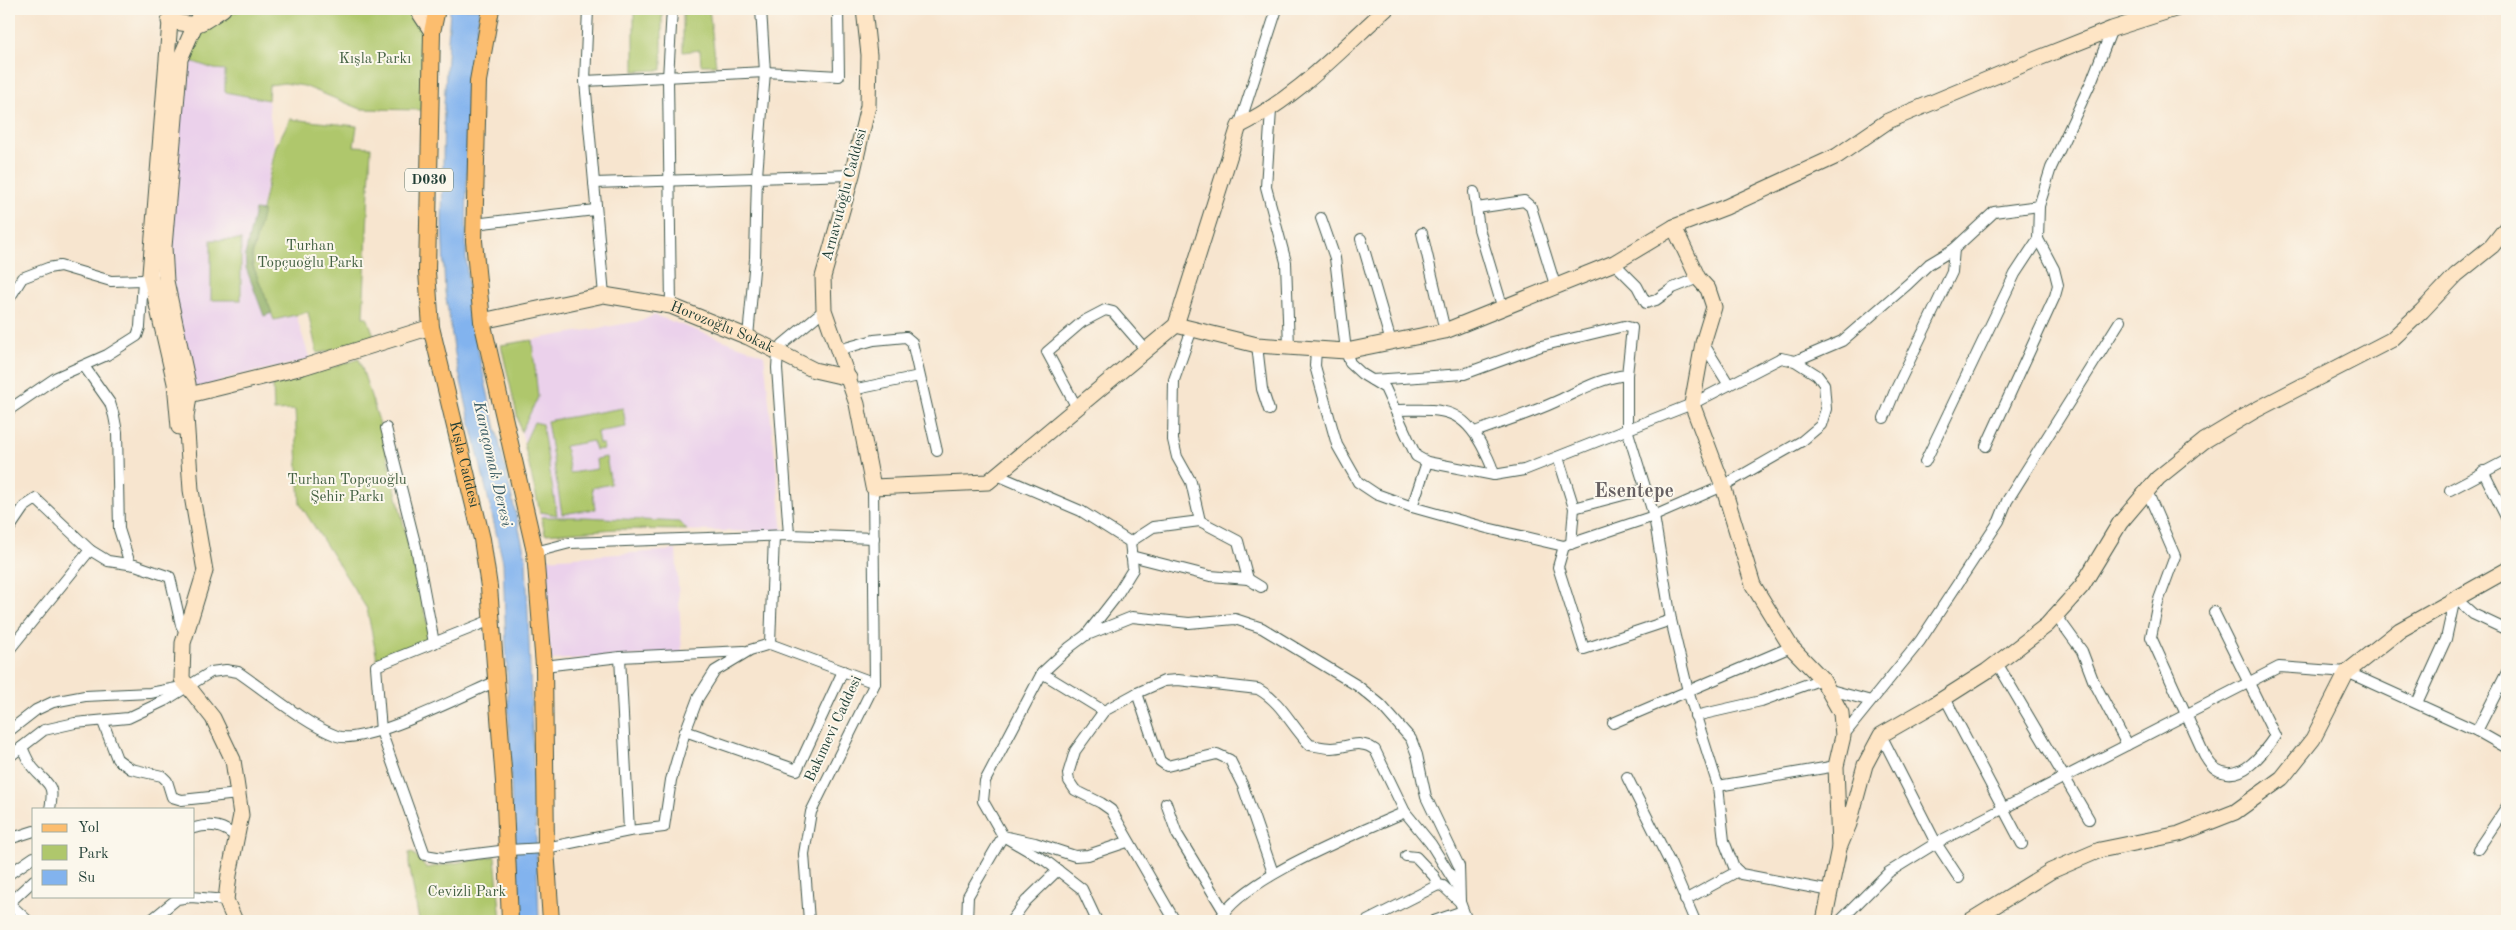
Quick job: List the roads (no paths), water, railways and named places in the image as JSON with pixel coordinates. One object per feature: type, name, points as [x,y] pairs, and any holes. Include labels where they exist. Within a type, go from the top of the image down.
[{"type":"main road","name":"Kışla Caddesi","points":[[437,9],[432,32],[426,272],[431,327],[482,539],[496,680],[508,850],[510,921]]},
{"type":"main road","points":[[491,9],[478,81],[474,224],[482,321],[535,552],[544,666],[546,848],[552,921]]},
{"type":"street","points":[[202,9],[180,59],[168,182],[164,247],[165,269],[183,397],[183,496],[202,586],[184,643],[182,678],[213,718],[233,760],[241,815],[228,875],[226,900],[235,921]]},
{"type":"street","points":[[10,409],[57,377],[108,355],[137,336],[147,277],[170,15],[194,26],[206,21],[223,9]]},
{"type":"street","points":[[417,9],[432,32]]},
{"type":"street","points":[[588,9],[585,81],[604,295]]},
{"type":"street","points":[[671,306],[668,78],[672,9]]},
{"type":"street","points":[[748,337],[755,259],[757,176],[765,72],[761,9]]},
{"type":"street","points":[[585,81],[765,72],[838,76],[838,9]]},
{"type":"street","name":"Arnavutoğlu Caddesi","points":[[851,384],[824,310],[823,277],[852,175],[868,106],[869,55],[864,9]]},
{"type":"street","points":[[919,376],[851,384],[873,486],[988,482],[1176,325],[1277,9]]},
{"type":"street","points":[[1240,126],[1271,110],[1294,93],[1386,9]]},
{"type":"street","points":[[1176,325],[1257,345],[1346,351],[1445,331],[1556,288],[1614,263],[1674,227],[1726,208],[1836,156],[1888,121],[1964,88],[2112,30],[2175,9]]},
{"type":"street","points":[[1986,446],[2055,296],[2058,285],[2054,269],[2038,239],[2039,206],[2050,168],[2092,80],[2112,30]]},
{"type":"street","points":[[1271,110],[1266,187],[1286,262],[1289,347]]},
{"type":"street","points":[[594,183],[757,176],[852,175]]},
{"type":"street","points":[[1474,192],[1479,229],[1503,309]]},
{"type":"street","points":[[1477,208],[1524,201],[1531,207],[1556,288]]},
{"type":"street","points":[[1795,361],[1842,341],[1929,264],[1954,249],[1994,212],[2039,206]]},
{"type":"street","points":[[474,224],[595,210]]},
{"type":"street","points":[[1316,349],[1315,366],[1337,446],[1358,482],[1376,494],[1412,506],[1487,528],[1568,545],[1654,516],[1723,486],[1802,441],[1820,425],[1826,409],[1824,384],[1817,375],[1795,361],[1781,358],[1692,404],[1524,470],[1494,475],[1427,462],[1416,456],[1385,388],[1350,363],[1346,351],[1335,258],[1321,218]]},
{"type":"street","points":[[1674,227],[1698,278],[1708,289],[1714,307],[1703,343],[1692,404],[1723,486],[1753,585],[1791,647],[1825,684],[1841,713],[1843,736],[1836,766],[1839,848]]},
{"type":"street","points":[[1824,921],[1839,848],[1849,824],[1864,765],[1881,735],[1945,698],[1997,663],[2047,625],[2082,586],[2120,523],[2158,478],[2204,441],[2254,410],[2390,340],[2422,311],[2456,275],[2492,246],[2507,227]]},
{"type":"street","points":[[1422,233],[1445,331]]},
{"type":"street","points":[[1361,239],[1391,342]]},
{"type":"street","points":[[1925,462],[2015,274],[2038,239]]},
{"type":"street","points":[[1884,418],[1895,390],[1952,272],[1954,249]]},
{"type":"street","points":[[1614,263],[1637,286],[1646,303],[1656,300],[1673,288],[1698,278]]},
{"type":"street","points":[[9,299],[22,278],[48,268],[60,266],[111,281],[147,277],[165,269]]},
{"type":"street","points":[[147,277],[183,397]]},
{"type":"street","name":"Horozoğlu Sokak","points":[[482,321],[604,295],[671,306],[748,337],[814,370],[851,384]]},
{"type":"street","points":[[789,536],[776,368],[778,353],[783,344],[824,310]]},
{"type":"street","points":[[1077,408],[1047,352],[1082,322],[1105,310],[1113,312],[1146,350]]},
{"type":"street","points":[[1843,736],[1920,641],[1999,521],[2006,501],[2120,321]]},
{"type":"street","points":[[1372,380],[1464,374],[1541,346],[1624,326],[1632,328],[1627,375],[1627,429],[1654,516],[1671,620],[1695,716],[1718,786],[1724,841],[1729,857],[1741,874],[1831,891]]},
{"type":"street","points":[[183,397],[303,366],[431,327]]},
{"type":"street","points":[[1192,329],[1174,380],[1173,440],[1178,457],[1190,482],[1200,521]]},
{"type":"street","points":[[838,350],[874,340],[906,337],[912,342],[937,451]]},
{"type":"street","points":[[1703,343],[1729,385]]},
{"type":"street","points":[[1257,345],[1262,389],[1269,410]]},
{"type":"street","points":[[84,366],[110,403],[114,416],[117,432],[119,529],[130,564]]},
{"type":"street","points":[[1474,432],[1554,403],[1586,386],[1614,376],[1627,375]]},
{"type":"street","points":[[1395,410],[1439,410],[1459,416],[1474,432],[1492,466],[1494,475]]},
{"type":"street","points":[[386,428],[416,547],[434,642]]},
{"type":"street","points":[[1558,457],[1574,508],[1568,545],[1558,567],[1584,648],[1671,620]]},
{"type":"street","points":[[2450,490],[2507,460]]},
{"type":"street","points":[[1412,506],[1427,462]]},
{"type":"street","points":[[2483,471],[2507,519]]},
{"type":"street","points":[[997,475],[1080,511],[1130,542]]},
{"type":"street","name":"Bakımevi Caddesi","points":[[808,921],[804,854],[811,812],[874,683],[873,486]]},
{"type":"street","points":[[1574,508],[1646,489]]},
{"type":"street","points":[[2147,491],[2175,556],[2158,602],[2151,637],[2204,754],[2216,769],[2228,773],[2243,770],[2261,756],[2275,736],[2214,612]]},
{"type":"street","points":[[9,529],[24,506],[36,499],[90,550],[108,560],[130,564],[170,577],[181,625],[186,634]]},
{"type":"street","points":[[1130,542],[1154,527],[1200,521],[1238,541],[1248,579]]},
{"type":"street","points":[[770,644],[774,536]]},
{"type":"street","points":[[535,552],[570,543],[774,536],[874,538]]},
{"type":"street","points":[[1086,636],[1115,598],[1133,569],[1130,542]]},
{"type":"street","points":[[9,650],[90,550]]},
{"type":"street","points":[[1131,556],[1210,576],[1248,579],[1261,586]]},
{"type":"street","points":[[1970,921],[2051,871],[2100,850],[2179,834],[2235,812],[2282,778],[2313,739],[2347,672],[2400,630],[2507,570]]},
{"type":"street","points":[[2455,598],[2474,614],[2507,630]]},
{"type":"street","points":[[2417,703],[2446,639],[2455,598]]},
{"type":"street","points":[[2056,615],[2082,651],[2093,680],[2127,745]]},
{"type":"street","points":[[1097,921],[1082,889],[1058,870],[1003,836],[992,821],[982,801],[985,781],[1042,673],[1070,646],[1086,636],[1132,616],[1189,623],[1235,619],[1262,628],[1358,686],[1388,712],[1411,739],[1418,755],[1426,798],[1459,866],[1459,889],[1464,912]]},
{"type":"street","points":[[491,620],[376,666],[382,731],[425,854],[443,858],[508,850],[546,848],[629,830],[664,827],[671,780],[685,731],[698,698],[715,671],[750,650]]},
{"type":"street","points":[[544,666],[620,657],[750,650],[770,644],[874,683]]},
{"type":"street","points":[[1613,723],[1791,647]]},
{"type":"street","points":[[620,657],[629,830]]},
{"type":"street","points":[[1997,663],[2089,819]]},
{"type":"street","points":[[1840,921],[1889,872],[1936,843],[2279,666],[2347,672],[2478,731],[2507,748]]},
{"type":"street","points":[[9,757],[44,730],[75,723],[103,722],[128,718],[166,700],[211,672],[226,670],[238,672],[306,718],[337,736],[345,737],[382,731],[496,680]]},
{"type":"street","points":[[685,731],[797,770],[843,670]]},
{"type":"street","points":[[2478,731],[2507,672]]},
{"type":"street","points":[[1042,673],[1104,711]]},
{"type":"street","points":[[1175,921],[1127,842],[1110,810],[1101,803],[1075,790],[1069,781],[1068,774],[1075,751],[1104,711],[1164,681],[1178,680],[1258,689],[1268,695],[1283,710],[1310,744],[1333,748],[1361,744],[1369,745],[1375,750],[1405,812],[1431,844],[1459,889]]},
{"type":"street","points":[[1695,716],[1825,684],[1871,701]]},
{"type":"street","points":[[9,732],[36,710],[53,702],[85,696],[150,693],[188,686]]},
{"type":"street","points":[[1137,693],[1160,761],[1167,766],[1217,754],[1230,760],[1243,786],[1273,873]]},
{"type":"street","points":[[1945,698],[1963,728],[2002,809],[2022,844]]},
{"type":"street","points":[[103,722],[117,759],[131,769],[162,776],[167,781],[172,797],[182,800],[238,794]]},
{"type":"street","points":[[1881,735],[1936,843],[1959,878]]},
{"type":"street","points":[[22,747],[32,767],[48,780],[52,789],[50,808]]},
{"type":"street","points":[[1718,786],[1836,766]]},
{"type":"street","points":[[1627,777],[1672,865],[1695,921]]},
{"type":"street","points":[[1166,803],[1177,834],[1224,911]]},
{"type":"street","points":[[2478,849],[2507,806]]},
{"type":"street","points":[[1218,921],[1224,911],[1273,873],[1405,812]]},
{"type":"street","points":[[195,828],[216,825],[228,830],[237,838]]},
{"type":"street","points":[[9,838],[32,832]]},
{"type":"street","points":[[1003,836],[1035,843],[1074,856],[1127,842]]},
{"type":"street","points":[[967,921],[968,896],[1003,836]]},
{"type":"street","points":[[1406,856],[1416,857],[1424,864],[1438,885],[1443,886],[1464,912]]},
{"type":"street","points":[[9,874],[32,858]]},
{"type":"street","points":[[1011,921],[1026,901],[1058,870]]},
{"type":"street","points":[[1685,900],[1738,870]]},
{"type":"street","points":[[28,921],[9,903],[32,882]]},
{"type":"street","points":[[1367,921],[1438,885]]},
{"type":"street","points":[[195,897],[226,900]]},
{"type":"street","points":[[155,919],[177,899],[184,898]]},
{"type":"street","points":[[1434,921],[1464,912]]},
{"type":"water","name":"Karaçomak Deresi","points":[[450,9],[480,9],[468,90],[466,256],[468,289],[479,355],[526,559],[539,921],[516,921],[503,562],[456,360],[445,292],[442,223],[444,105]]},
{"type":"district","name":"Esentepe","points":[[1634,492]]},
{"type":"park label","name":"Kışla Parkı","points":[[375,59]]},
{"type":"park label","name":"Turhan Topçuoğlu Parkı","points":[[310,254]]},
{"type":"park label","name":"Turhan Topçuoğlu Şehir Parkı","points":[[347,488]]},
{"type":"park label","name":"Cevizli Park","points":[[467,892]]}]
